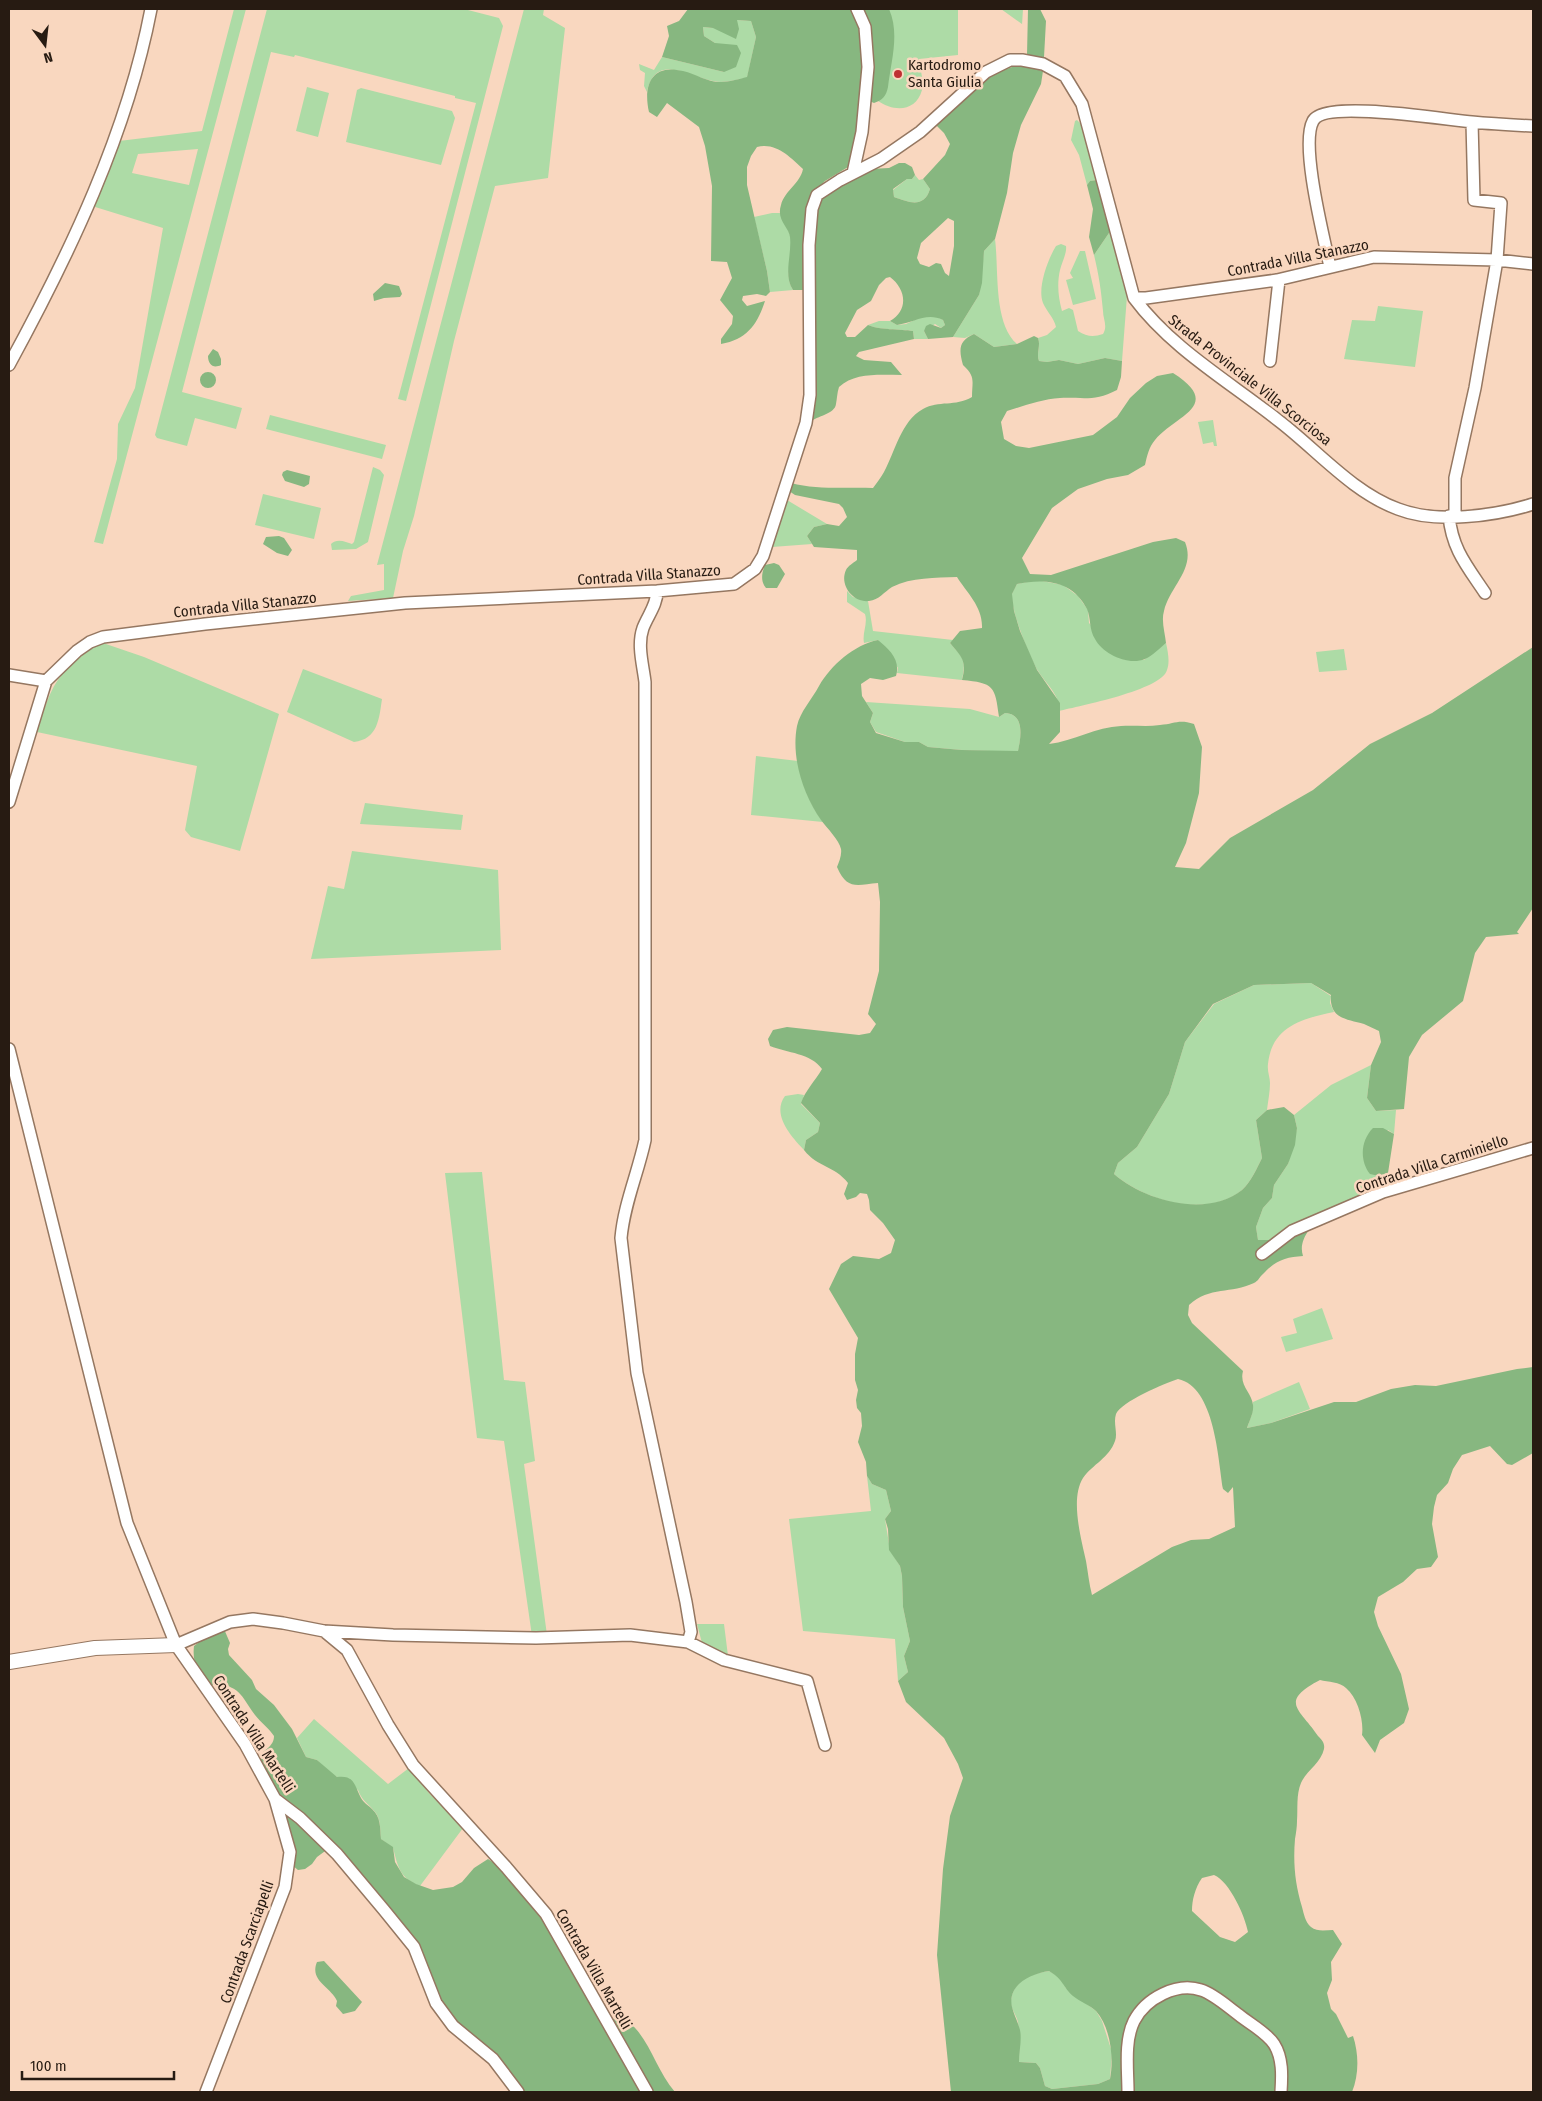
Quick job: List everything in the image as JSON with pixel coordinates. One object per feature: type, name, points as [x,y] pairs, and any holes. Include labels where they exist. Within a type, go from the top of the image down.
[{"type":"street","points":[[9,365],[33,320],[111,149],[126,108],[143,49],[151,9]]},
{"type":"street","points":[[852,173],[862,132],[868,67],[865,27],[857,9]]},
{"type":"street","name":"Contrada Villa Stanazzo","points":[[46,681],[77,651],[90,642],[110,636],[406,603],[657,591],[734,584],[755,569],[763,556],[806,423],[810,395],[809,245],[812,210],[817,195],[852,173],[881,159],[920,132],[986,72],[1010,60],[1022,60]]},
{"type":"street","name":"Strada Provinciale Villa Scorciosa","points":[[1022,60],[1042,64],[1065,76],[1082,104],[1134,298],[1149,318],[1170,338],[1280,421],[1356,485],[1376,498],[1399,509],[1424,515],[1452,516],[1496,513],[1533,504]]},
{"type":"street","points":[[1330,267],[1308,146],[1311,126],[1314,119],[1320,114],[1334,112],[1381,112],[1472,122],[1533,126]]},
{"type":"street","points":[[1472,122],[1474,200],[1501,203],[1497,260],[1474,390],[1455,478],[1451,535],[1457,550],[1485,593]]},
{"type":"street","name":"Contrada Villa Stanazzo","points":[[1134,298],[1279,280],[1374,257],[1497,260],[1533,264]]},
{"type":"street","points":[[1270,361],[1279,280]]},
{"type":"street","points":[[657,591],[657,599],[643,628],[640,644],[645,682],[645,1140],[640,1165],[622,1221],[621,1238],[637,1373],[686,1602],[691,1632],[688,1642]]},
{"type":"street","points":[[9,675],[46,681],[9,802]]},
{"type":"street","points":[[9,1049],[127,1523],[176,1645],[95,1648],[9,1662]]},
{"type":"street","name":"Contrada Villa Carminiello","points":[[1262,1254],[1292,1231],[1383,1192],[1533,1148]]},
{"type":"street","name":"Contrada Villa Martelli","points":[[518,2092],[493,2060],[453,2026],[436,2002],[414,1947],[384,1910],[337,1854],[300,1818],[275,1799],[245,1744],[176,1645],[230,1622],[253,1619],[283,1622],[324,1631],[392,1635],[536,1638],[630,1636],[688,1642],[724,1660],[808,1681],[825,1745]]},
{"type":"street","name":"Contrada Villa Martelli","points":[[324,1631],[346,1650],[412,1765],[506,1867],[546,1914],[647,2092]]},
{"type":"street","name":"Contrada Scarciapelli","points":[[206,2092],[285,1887],[290,1852],[275,1799]]},
{"type":"street","points":[[1128,2092],[1128,2045],[1134,2022],[1139,2014],[1155,1998],[1172,1990],[1186,1987],[1203,1990],[1260,2030],[1274,2043],[1279,2055],[1282,2075],[1281,2092]]},
{"type":"green space","points":[[234,9],[246,9],[103,544],[94,542],[117,459],[118,424],[135,388],[163,228],[92,206],[119,141],[202,131]],"holes":[[[198,149],[189,185],[132,173],[138,154]]]},
{"type":"green space","points":[[267,9],[464,9],[499,18],[503,26],[406,401],[398,399],[476,103],[295,55],[294,57],[271,52],[182,392],[242,408],[236,429],[195,418],[187,446],[157,438],[155,435]]},
{"type":"green space","points":[[524,9],[544,9],[543,15],[565,28],[548,178],[495,186],[454,341],[393,598],[348,601],[351,596],[384,590],[384,564],[377,565]]},
{"type":"green space","points":[[688,9],[857,9],[867,67],[853,164],[825,181],[812,195],[806,290],[793,290],[790,284],[788,271],[790,237],[780,215],[783,200],[799,179],[803,169],[782,152],[770,147],[757,147],[751,156],[747,167],[747,185],[770,292],[766,296],[757,294],[743,296],[742,300],[747,306],[765,301],[750,330],[738,339],[721,344],[721,339],[732,324],[733,316],[720,300],[732,278],[727,262],[711,261],[712,186],[705,146],[699,127],[667,103],[657,117],[649,112],[647,94],[652,79],[663,70],[683,71],[715,82],[727,82],[747,77],[756,37],[751,21],[737,20],[739,29],[736,39],[713,28],[703,27],[704,36],[715,43],[737,45],[741,53],[736,67],[724,72],[662,57],[669,36],[667,26],[679,21]]},
{"type":"green space","points":[[859,9],[889,9],[894,28],[894,48],[887,90],[882,99],[874,103],[867,100]]},
{"type":"green space","name":"Kartodromo Santa Giulia","points":[[878,9],[958,9],[958,55],[919,59],[922,90],[915,103],[904,108],[891,107],[878,101]]},
{"type":"green space","points":[[1001,9],[1023,9],[1022,25],[1022,24]]},
{"type":"green space","points":[[1028,9],[1040,9],[1046,21],[1044,57],[1049,60],[1027,55]]},
{"type":"green space","points":[[737,20],[751,21],[756,37],[747,78],[720,82],[677,70],[667,70],[659,72],[652,79],[647,92],[644,86],[645,73],[640,70],[639,64],[654,70],[662,57],[724,72],[715,43],[704,36],[703,27],[713,28]]},
{"type":"green space","points":[[1012,67],[1028,67],[1043,71],[1041,84],[1021,125],[1013,153],[1007,193],[995,239],[984,251],[982,283],[979,295],[953,337],[928,339],[924,331],[926,326],[930,324],[941,328],[945,325],[943,320],[931,317],[897,325],[890,321],[900,311],[903,299],[902,293],[895,282],[890,277],[886,278],[879,285],[871,301],[857,310],[845,333],[847,337],[855,337],[868,325],[883,329],[913,331],[914,339],[859,352],[856,356],[864,360],[891,362],[902,375],[869,375],[845,382],[839,387],[835,407],[829,413],[810,422],[816,204],[828,193],[870,169],[889,168],[899,163],[905,163],[912,167],[915,175],[912,179],[907,179],[893,189],[894,197],[910,202],[920,202],[930,189],[923,179],[945,155],[950,144],[944,133],[935,124],[993,74]],"holes":[[[948,218],[954,221],[954,246],[949,276],[945,273],[941,264],[936,263],[929,267],[920,264],[917,258],[921,243]]]},
{"type":"green space","points":[[307,87],[329,93],[318,137],[296,131]]},
{"type":"green space","points":[[361,88],[452,111],[455,118],[441,165],[346,142],[357,90]]},
{"type":"green space","points":[[1077,120],[1082,125],[1097,180],[1090,181],[1087,185],[1079,155],[1071,140],[1075,121]]},
{"type":"green space","points":[[915,175],[919,180],[923,179],[930,189],[924,199],[920,202],[910,202],[894,197],[893,190],[907,179],[912,179]]},
{"type":"green space","points":[[1097,180],[1111,230],[1094,255],[1089,237],[1093,209],[1087,185],[1090,181]]},
{"type":"green space","points":[[781,213],[790,235],[789,277],[793,290],[770,292],[754,217]]},
{"type":"green space","points":[[1111,230],[1127,296],[1122,361],[1105,358],[1078,364],[1059,360],[1039,361],[1038,338],[1047,335],[1056,327],[1043,303],[1041,290],[1047,266],[1056,246],[1061,244],[1066,246],[1058,280],[1062,311],[1069,308],[1073,310],[1078,331],[1081,333],[1090,336],[1103,334],[1105,325],[1100,283],[1094,255]]},
{"type":"green space","points":[[995,239],[1001,310],[1009,335],[1017,344],[994,347],[974,334],[965,338],[953,337],[979,295],[984,251]]},
{"type":"green space","points":[[1080,251],[1085,251],[1096,299],[1073,305],[1066,280],[1073,278],[1070,273]]},
{"type":"green space","points":[[385,283],[399,286],[402,294],[400,297],[374,301],[373,294]]},
{"type":"green space","points":[[1378,306],[1423,311],[1415,367],[1344,359],[1352,320],[1375,321]]},
{"type":"green space","points":[[936,316],[943,320],[945,325],[941,328],[935,324],[924,331],[928,339],[914,339],[913,331],[883,329],[868,325],[879,321],[890,321],[897,325],[906,324],[921,317]]},
{"type":"green space","points":[[974,334],[994,347],[1017,344],[1034,336],[1039,341],[1039,361],[1059,360],[1078,364],[1105,358],[1122,361],[1121,377],[1117,390],[1109,394],[1095,398],[1047,400],[1007,411],[1001,422],[1004,439],[1016,446],[1029,448],[1093,435],[1117,417],[1130,398],[1146,383],[1157,376],[1173,373],[1188,384],[1195,394],[1195,402],[1191,410],[1163,432],[1153,443],[1148,452],[1145,465],[1128,475],[1107,479],[1078,489],[1052,508],[1022,558],[1030,574],[1051,575],[1153,542],[1176,538],[1185,542],[1188,552],[1185,569],[1171,593],[1163,615],[1166,643],[1145,659],[1138,661],[1124,660],[1110,654],[1095,639],[1087,609],[1074,592],[1066,587],[1048,582],[1027,582],[1017,584],[1012,594],[1014,611],[1020,631],[1037,670],[1060,703],[1060,732],[1049,744],[1112,727],[1155,726],[1180,722],[1194,724],[1202,747],[1199,793],[1186,843],[1175,867],[1199,869],[1230,838],[1313,790],[1370,744],[1432,713],[1533,647],[1533,908],[1517,932],[1519,934],[1486,937],[1475,953],[1463,1001],[1422,1035],[1409,1057],[1404,1109],[1376,1111],[1367,1098],[1371,1065],[1381,1042],[1379,1031],[1364,1024],[1340,1017],[1333,1009],[1331,995],[1311,983],[1254,985],[1213,1004],[1185,1042],[1169,1094],[1137,1147],[1118,1163],[1114,1174],[1142,1192],[1176,1203],[1212,1203],[1228,1198],[1245,1187],[1254,1175],[1262,1158],[1256,1120],[1267,1110],[1284,1107],[1294,1115],[1297,1128],[1295,1145],[1288,1164],[1274,1185],[1272,1198],[1263,1208],[1256,1227],[1258,1240],[1274,1240],[1309,1230],[1303,1243],[1303,1256],[1291,1257],[1276,1263],[1254,1283],[1205,1295],[1189,1305],[1188,1315],[1192,1323],[1243,1371],[1244,1385],[1253,1405],[1247,1428],[1271,1423],[1334,1402],[1356,1402],[1391,1389],[1415,1385],[1436,1386],[1533,1367],[1533,1453],[1512,1465],[1507,1464],[1490,1446],[1462,1455],[1453,1469],[1448,1483],[1437,1495],[1434,1507],[1432,1524],[1438,1557],[1431,1567],[1417,1569],[1403,1582],[1378,1597],[1374,1612],[1378,1626],[1401,1674],[1409,1709],[1404,1723],[1380,1740],[1375,1753],[1362,1735],[1361,1717],[1357,1704],[1350,1692],[1343,1686],[1320,1680],[1299,1694],[1296,1700],[1296,1706],[1322,1740],[1324,1747],[1320,1759],[1303,1779],[1298,1792],[1294,1848],[1296,1882],[1304,1915],[1309,1925],[1316,1930],[1333,1930],[1342,1944],[1331,1962],[1332,1980],[1327,1993],[1331,2009],[1336,2014],[1348,2038],[1353,2036],[1355,2043],[1357,2072],[1352,2092],[951,2092],[937,1955],[943,1869],[950,1816],[963,1778],[944,1738],[906,1702],[898,1681],[908,1672],[904,1656],[910,1641],[903,1607],[900,1566],[889,1550],[888,1529],[885,1519],[891,1511],[886,1490],[872,1484],[867,1476],[866,1462],[858,1442],[862,1426],[861,1413],[857,1408],[858,1390],[855,1380],[855,1354],[858,1338],[829,1289],[841,1264],[853,1256],[879,1259],[891,1253],[895,1240],[883,1223],[870,1210],[867,1194],[860,1193],[856,1197],[847,1200],[844,1194],[848,1183],[843,1177],[809,1156],[804,1150],[806,1140],[818,1132],[820,1123],[801,1103],[822,1069],[812,1060],[770,1046],[768,1039],[773,1030],[787,1027],[859,1035],[870,1033],[876,1024],[868,1014],[879,971],[880,902],[878,883],[853,884],[849,883],[841,874],[837,867],[841,854],[840,845],[821,820],[809,799],[797,763],[797,726],[806,706],[830,671],[852,651],[878,640],[893,655],[897,670],[896,676],[883,680],[870,678],[861,684],[862,696],[873,713],[870,722],[876,733],[905,742],[919,742],[928,747],[1018,751],[1020,727],[1016,717],[1005,713],[999,717],[994,692],[987,685],[962,680],[964,664],[958,652],[950,643],[960,631],[982,628],[982,620],[974,601],[957,577],[908,581],[892,587],[873,600],[863,601],[858,599],[849,592],[844,581],[846,570],[857,560],[857,550],[814,547],[807,536],[814,527],[827,524],[839,526],[847,517],[843,508],[839,504],[795,495],[789,491],[791,483],[821,487],[873,488],[884,472],[904,429],[915,414],[929,406],[959,402],[972,397],[972,376],[963,365],[961,355],[962,343]],"holes":[[[1178,1379],[1190,1385],[1200,1395],[1207,1409],[1216,1443],[1223,1489],[1228,1493],[1233,1487],[1235,1527],[1209,1539],[1191,1540],[1172,1547],[1092,1595],[1079,1530],[1077,1507],[1079,1487],[1087,1473],[1112,1447],[1116,1438],[1115,1417],[1120,1409],[1144,1394]],[[1214,1875],[1226,1885],[1236,1900],[1244,1917],[1248,1932],[1235,1942],[1220,1937],[1192,1911],[1194,1894],[1202,1878]],[[1049,1971],[1060,1980],[1073,1996],[1096,2011],[1105,2026],[1110,2044],[1112,2062],[1110,2079],[1098,2084],[1052,2089],[1045,2086],[1040,2068],[1036,2063],[1019,2062],[1021,2034],[1011,1999],[1017,1986],[1035,1975]]]},
{"type":"green space","points":[[213,349],[218,352],[221,365],[213,366],[209,361],[208,356]]},
{"type":"green space","points":[[205,372],[211,372],[216,377],[214,386],[205,388],[200,383],[200,377]]},
{"type":"green space","points":[[270,415],[386,445],[382,459],[266,429]]},
{"type":"green space","points":[[1213,420],[1217,446],[1214,446],[1213,442],[1203,444],[1198,422]]},
{"type":"green space","points":[[373,467],[380,470],[384,475],[368,542],[356,549],[332,550],[331,544],[333,542],[342,541],[352,544],[354,542]]},
{"type":"green space","points":[[287,470],[310,476],[309,484],[304,487],[285,481],[282,475]]},
{"type":"green space","points":[[263,494],[321,508],[314,539],[255,525]]},
{"type":"green space","points":[[787,500],[827,524],[814,527],[807,536],[812,544],[772,547]]},
{"type":"green space","points":[[279,536],[284,538],[292,550],[288,556],[277,553],[263,544],[266,537]]},
{"type":"green space","points":[[774,563],[779,565],[785,574],[777,588],[766,588],[762,574],[765,565]]},
{"type":"green space","points":[[1037,580],[1063,585],[1078,596],[1088,610],[1089,623],[1125,660],[1144,660],[1166,643],[1168,664],[1167,670],[1162,677],[1151,684],[1119,696],[1059,711],[1058,700],[1030,656],[1017,622],[1012,601],[1012,594],[1017,584]]},
{"type":"green space","points":[[847,591],[853,597],[868,601],[873,631],[953,640],[950,643],[961,656],[964,663],[962,680],[897,673],[898,668],[878,640],[864,643],[865,614],[847,602]]},
{"type":"green space","points":[[103,643],[144,657],[279,714],[240,851],[191,837],[185,830],[197,766],[37,732],[56,682],[79,658]]},
{"type":"green space","points":[[1344,649],[1347,670],[1319,672],[1316,652]]},
{"type":"green space","points":[[303,669],[382,699],[378,721],[373,732],[368,737],[354,742],[287,712]]},
{"type":"green space","points":[[866,702],[970,709],[999,717],[1005,713],[1011,714],[1016,717],[1020,727],[1018,752],[928,747],[919,742],[905,742],[876,732],[870,722],[873,713]]},
{"type":"green space","points":[[756,756],[798,761],[807,793],[823,822],[751,815]]},
{"type":"green space","points":[[365,803],[463,815],[461,830],[360,824]]},
{"type":"green space","points":[[352,851],[498,870],[501,950],[311,959],[328,886],[344,889]]},
{"type":"green space","points":[[1311,983],[1331,996],[1330,1003],[1334,1012],[1290,1026],[1276,1041],[1268,1064],[1270,1083],[1267,1110],[1256,1120],[1262,1158],[1251,1179],[1242,1190],[1228,1199],[1212,1204],[1176,1203],[1142,1192],[1114,1174],[1118,1163],[1137,1147],[1169,1094],[1185,1042],[1214,1004],[1254,985]]},
{"type":"green space","points":[[1371,1065],[1367,1098],[1376,1111],[1396,1110],[1394,1134],[1388,1130],[1363,1156],[1365,1163],[1379,1176],[1388,1173],[1385,1187],[1274,1240],[1258,1240],[1256,1227],[1263,1208],[1272,1198],[1274,1185],[1288,1164],[1297,1128],[1294,1115],[1331,1085]]},
{"type":"green space","points":[[804,1095],[801,1104],[820,1123],[818,1132],[806,1140],[804,1150],[789,1132],[780,1111],[781,1103],[785,1096]]},
{"type":"green space","points":[[1373,1128],[1383,1128],[1394,1134],[1388,1173],[1379,1176],[1370,1174],[1364,1163],[1363,1156],[1366,1138]]},
{"type":"green space","points":[[482,1172],[504,1380],[525,1382],[535,1461],[524,1464],[547,1635],[532,1636],[504,1441],[477,1438],[445,1173]]},
{"type":"green space","points":[[1322,1308],[1333,1339],[1286,1352],[1281,1337],[1297,1333],[1293,1319]]},
{"type":"green space","points":[[1299,1382],[1310,1409],[1271,1423],[1247,1428],[1252,1414],[1253,1402]]},
{"type":"green space","points":[[867,1476],[872,1484],[886,1490],[891,1511],[885,1519],[890,1550],[900,1566],[902,1576],[903,1607],[910,1641],[904,1656],[908,1672],[898,1681],[895,1639],[803,1631],[789,1519],[871,1511]]},
{"type":"green space","points":[[697,1624],[724,1624],[728,1656],[702,1643]]},
{"type":"green space","points":[[224,1629],[230,1643],[229,1655],[252,1680],[256,1689],[274,1705],[292,1729],[306,1757],[317,1760],[337,1777],[351,1779],[362,1799],[375,1812],[380,1823],[381,1839],[393,1847],[395,1862],[404,1877],[433,1890],[453,1887],[462,1882],[474,1868],[488,1859],[497,1865],[547,1923],[607,2026],[617,2015],[636,2029],[667,2082],[675,2092],[521,2092],[461,2029],[437,1999],[416,1944],[332,1846],[305,1869],[298,1870],[292,1865],[294,1852],[289,1824],[284,1810],[257,1758],[270,1746],[274,1736],[257,1718],[238,1691],[227,1686],[209,1685],[195,1663],[194,1646],[206,1637]]},
{"type":"green space","points":[[314,1719],[388,1784],[409,1768],[429,1793],[463,1828],[420,1886],[413,1883],[400,1871],[393,1848],[381,1839],[377,1815],[358,1790],[329,1772],[317,1760],[306,1757],[297,1738]]},
{"type":"green space","points":[[324,1961],[362,2002],[355,2011],[343,2014],[336,2006],[337,2001],[334,1996],[318,1979],[315,1969],[317,1962]]},
{"type":"green space","points":[[1049,1971],[1061,1978],[1066,1988],[1096,2011],[1102,2021],[1112,2052],[1110,2079],[1098,2084],[1052,2089],[1045,2086],[1040,2068],[1036,2063],[1019,2062],[1019,2027],[1011,2006],[1013,1993],[1016,1987],[1025,1979]]},
{"type":"place","name":"Kartodromo Santa Giulia","points":[[898,74]]}]
